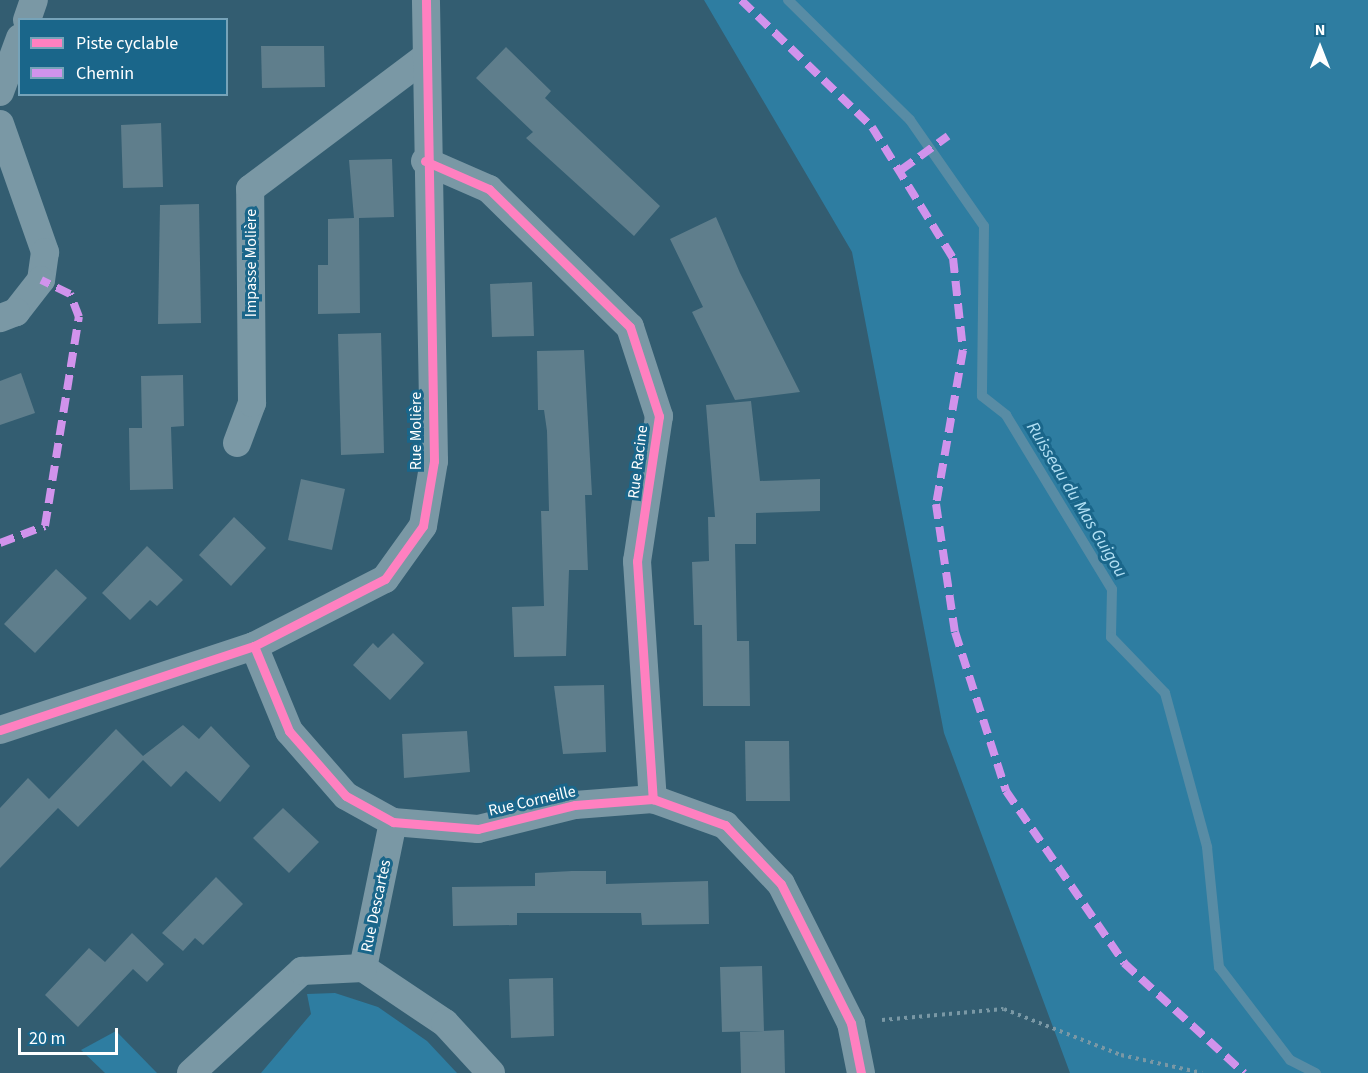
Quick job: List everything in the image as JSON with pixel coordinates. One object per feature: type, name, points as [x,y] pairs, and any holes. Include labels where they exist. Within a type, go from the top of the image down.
[{"type":"street","points":[[28,18],[34,0]]},
{"type":"street","name":"Rue Molière","points":[[0,730],[254,646],[385,579],[423,526],[434,461],[423,59],[426,0]]},
{"type":"street","points":[[0,92],[18,43]]},
{"type":"street","name":"Impasse Molière","points":[[237,442],[252,403],[250,189],[423,59]]},
{"type":"street","points":[[0,124],[45,252],[41,280],[16,312],[0,318]]},
{"type":"street","name":"Rue Racine","points":[[425,161],[489,189],[630,327],[659,416],[638,561],[652,800]]},
{"type":"street","name":"Rue Corneille","points":[[254,646],[289,731],[345,796],[393,822],[478,829],[575,805],[652,800],[725,825],[781,884],[851,1023],[861,1073]]},
{"type":"street","name":"Rue Descartes","points":[[393,822],[363,968],[445,1023],[491,1073]]},
{"type":"street","points":[[191,1073],[302,972],[363,968]]},
{"type":"path","points":[[851,1023],[1004,1009],[1120,1055],[1202,1073]]},
{"type":"shaded area","points":[[704,0],[1368,0],[1368,1073],[1070,1073],[944,733],[852,252]]},
{"type":"shaded area","points":[[335,993],[378,1007],[427,1041],[457,1073],[261,1073],[311,1014],[307,994]]},
{"type":"shaded area","points":[[116,1031],[157,1073],[105,1073],[81,1050]]},
{"type":"building","points":[[261,46],[324,46],[325,87],[262,88]]},
{"type":"building","points":[[506,47],[551,91],[545,98],[660,206],[634,236],[526,138],[533,132],[476,78]]},
{"type":"building","points":[[161,123],[163,187],[123,188],[121,125]]},
{"type":"building","points":[[392,159],[394,217],[359,218],[360,313],[318,314],[318,265],[328,265],[328,219],[354,218],[349,160]]},
{"type":"building","points":[[199,204],[201,323],[158,324],[160,205]]},
{"type":"building","points":[[716,217],[740,273],[800,392],[735,400],[692,312],[703,307],[670,239]]},
{"type":"building","points":[[532,282],[534,336],[492,337],[490,284]]},
{"type":"building","points":[[381,333],[384,453],[341,455],[338,334]]},
{"type":"building","points":[[584,350],[592,495],[585,495],[588,570],[569,570],[566,656],[514,657],[512,607],[544,606],[541,511],[549,511],[547,431],[544,410],[538,410],[537,351]]},
{"type":"building","points":[[21,373],[35,413],[0,425],[0,381]]},
{"type":"building","points":[[183,375],[184,426],[171,427],[173,489],[130,490],[129,428],[142,428],[141,376]]},
{"type":"building","points":[[751,401],[760,481],[820,479],[820,511],[756,513],[756,544],[735,544],[737,641],[749,641],[750,706],[703,706],[702,625],[694,625],[692,562],[709,561],[708,517],[715,517],[706,405]]},
{"type":"building","points":[[301,479],[345,489],[332,550],[288,540]]},
{"type":"building","points":[[234,517],[266,548],[231,586],[199,555]]},
{"type":"building","points":[[147,546],[183,580],[157,606],[150,600],[130,620],[102,593]]},
{"type":"building","points":[[56,569],[87,598],[35,653],[4,624]]},
{"type":"building","points":[[393,633],[424,663],[390,700],[353,665],[373,643],[378,648]]},
{"type":"building","points":[[604,685],[606,752],[563,754],[554,686]]},
{"type":"building","points":[[183,725],[199,739],[211,726],[250,766],[220,802],[186,771],[171,787],[143,760],[78,827],[58,808],[0,868],[0,808],[28,778],[49,799],[116,729],[143,756]]},
{"type":"building","points":[[467,731],[470,772],[404,778],[402,734]]},
{"type":"building","points":[[745,741],[789,741],[790,801],[746,801]]},
{"type":"building","points":[[283,808],[319,842],[289,873],[253,838]]},
{"type":"building","points":[[606,871],[606,884],[708,881],[709,924],[642,925],[641,913],[517,913],[517,925],[453,926],[452,887],[535,886],[535,873]]},
{"type":"building","points":[[216,877],[243,904],[203,945],[195,938],[183,951],[162,933]]},
{"type":"building","points":[[132,933],[164,964],[147,982],[133,969],[78,1027],[45,995],[89,948],[105,962]]},
{"type":"building","points":[[762,966],[764,1031],[722,1032],[720,967]]},
{"type":"building","points":[[553,978],[554,1036],[511,1038],[509,979]]},
{"type":"building","points":[[784,1030],[785,1073],[741,1073],[740,1032]]},
{"type":"waterway","name":"Ruisseau du Mas Guigou","points":[[788,0],[910,120],[984,226],[982,396],[1006,415],[1112,589],[1111,637],[1165,693],[1207,847],[1219,967],[1290,1060],[1316,1073]]},
{"type":"marked path","points":[[741,0],[872,127],[953,258],[963,350],[936,504],[955,632],[1006,791],[1124,963],[1244,1073]]},
{"type":"marked path","points":[[901,170],[948,136]]},
{"type":"marked path","points":[[0,543],[45,526],[79,317],[70,294],[41,280]]},
{"type":"cycle path","points":[[0,730],[254,646],[385,579],[423,526],[434,461],[426,0]]},
{"type":"cycle path","points":[[425,161],[489,189],[630,327],[659,416],[637,561],[653,799]]},
{"type":"cycle path","points":[[254,646],[289,731],[346,796],[393,822],[478,829],[575,805],[653,799],[725,825],[781,884],[851,1023],[861,1073]]}]
